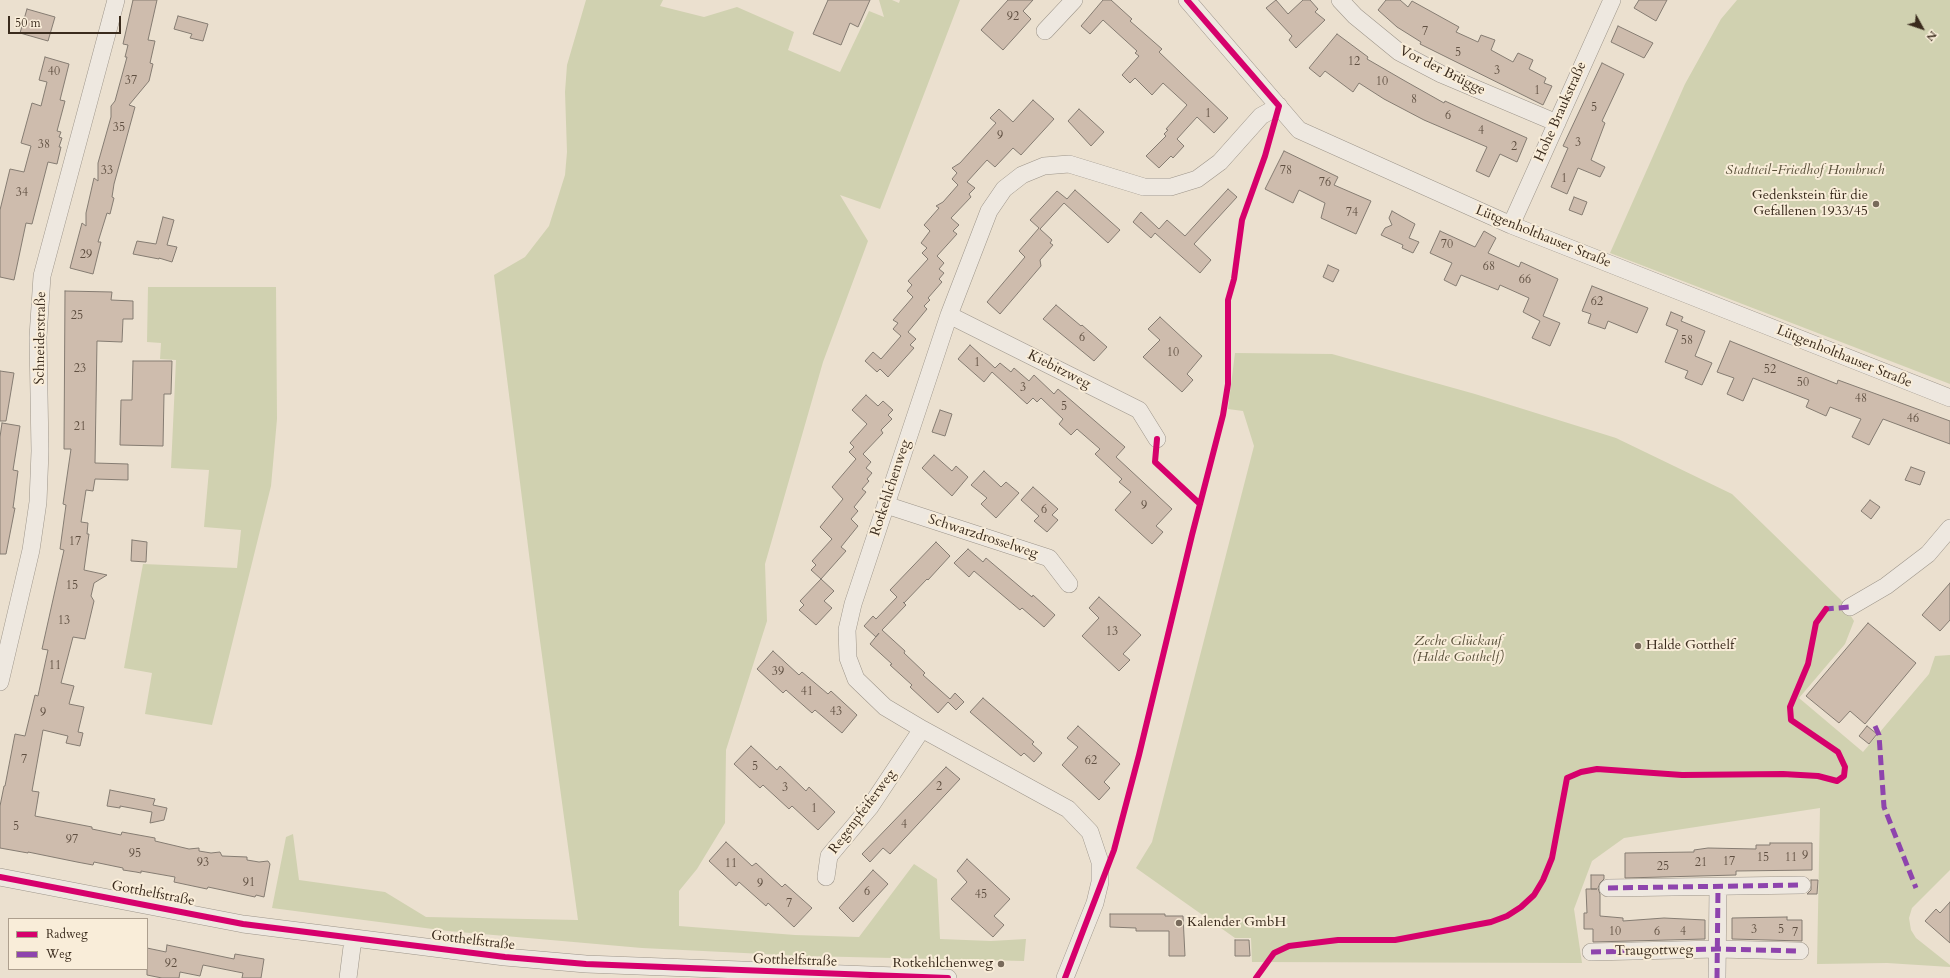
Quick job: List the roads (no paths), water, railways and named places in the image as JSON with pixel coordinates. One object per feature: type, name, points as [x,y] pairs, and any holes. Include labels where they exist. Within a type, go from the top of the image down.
[{"type":"street","name":"Schneiderstraße","points":[[0,682],[31,550],[38,502],[40,451],[38,337],[42,276],[116,0]]},
{"type":"street","points":[[1045,32],[1074,0]]},
{"type":"street","name":"Lütgenholthauser Straße","points":[[1187,0],[1299,130],[1511,225],[1950,398]]},
{"type":"street","name":"Vor der Brügge","points":[[1340,0],[1355,16],[1399,52],[1441,74],[1557,123]]},
{"type":"street","name":"Hohe Braukstraße","points":[[1511,225],[1612,0]]},
{"type":"street","name":"Rotkehlchenweg","points":[[1064,978],[1095,903],[1100,882],[1100,862],[1090,832],[1068,809],[922,729],[885,707],[856,679],[848,658],[847,630],[850,617],[949,315],[988,211],[1004,189],[1022,174],[1044,166],[1069,164],[1144,187],[1171,187],[1197,179],[1220,162],[1261,116],[1279,106]]},
{"type":"street","name":"Kiebitzweg","points":[[949,315],[1139,410],[1157,439]]},
{"type":"street","name":"Schwarzdrosselweg","points":[[886,505],[1048,558],[1069,584]]},
{"type":"street","points":[[1850,607],[1886,586],[1928,554],[1950,528]]},
{"type":"street","name":"Regenpfeiferweg","points":[[826,877],[829,856],[870,807],[922,729]]},
{"type":"street","name":"Gotthelfstraße","points":[[0,877],[243,924],[505,957],[747,975],[948,978]]},
{"type":"street","points":[[1608,888],[1802,886]]},
{"type":"street","points":[[1717,978],[1718,887]]},
{"type":"street","points":[[348,978],[353,939]]},
{"type":"street","name":"Traugottweg","points":[[1592,952],[1717,950],[1800,951]]},
{"type":"place","name":"Gedenkstein für die Gefallenen 1933/45","points":[[1876,204]]},
{"type":"place","name":"Halde Gotthelf","points":[[1638,646]]},
{"type":"place","name":"Kalender GmbH","points":[[1179,923]]},
{"type":"place","name":"Rotkehlchenweg","points":[[1001,964]]},
{"type":"park label","name":"Stadtteil-Friedhof Hombruch","points":[[1805,171]]},
{"type":"park label","name":"Zeche Glückauf (Halde Gotthelf)","points":[[1458,650]]}]
